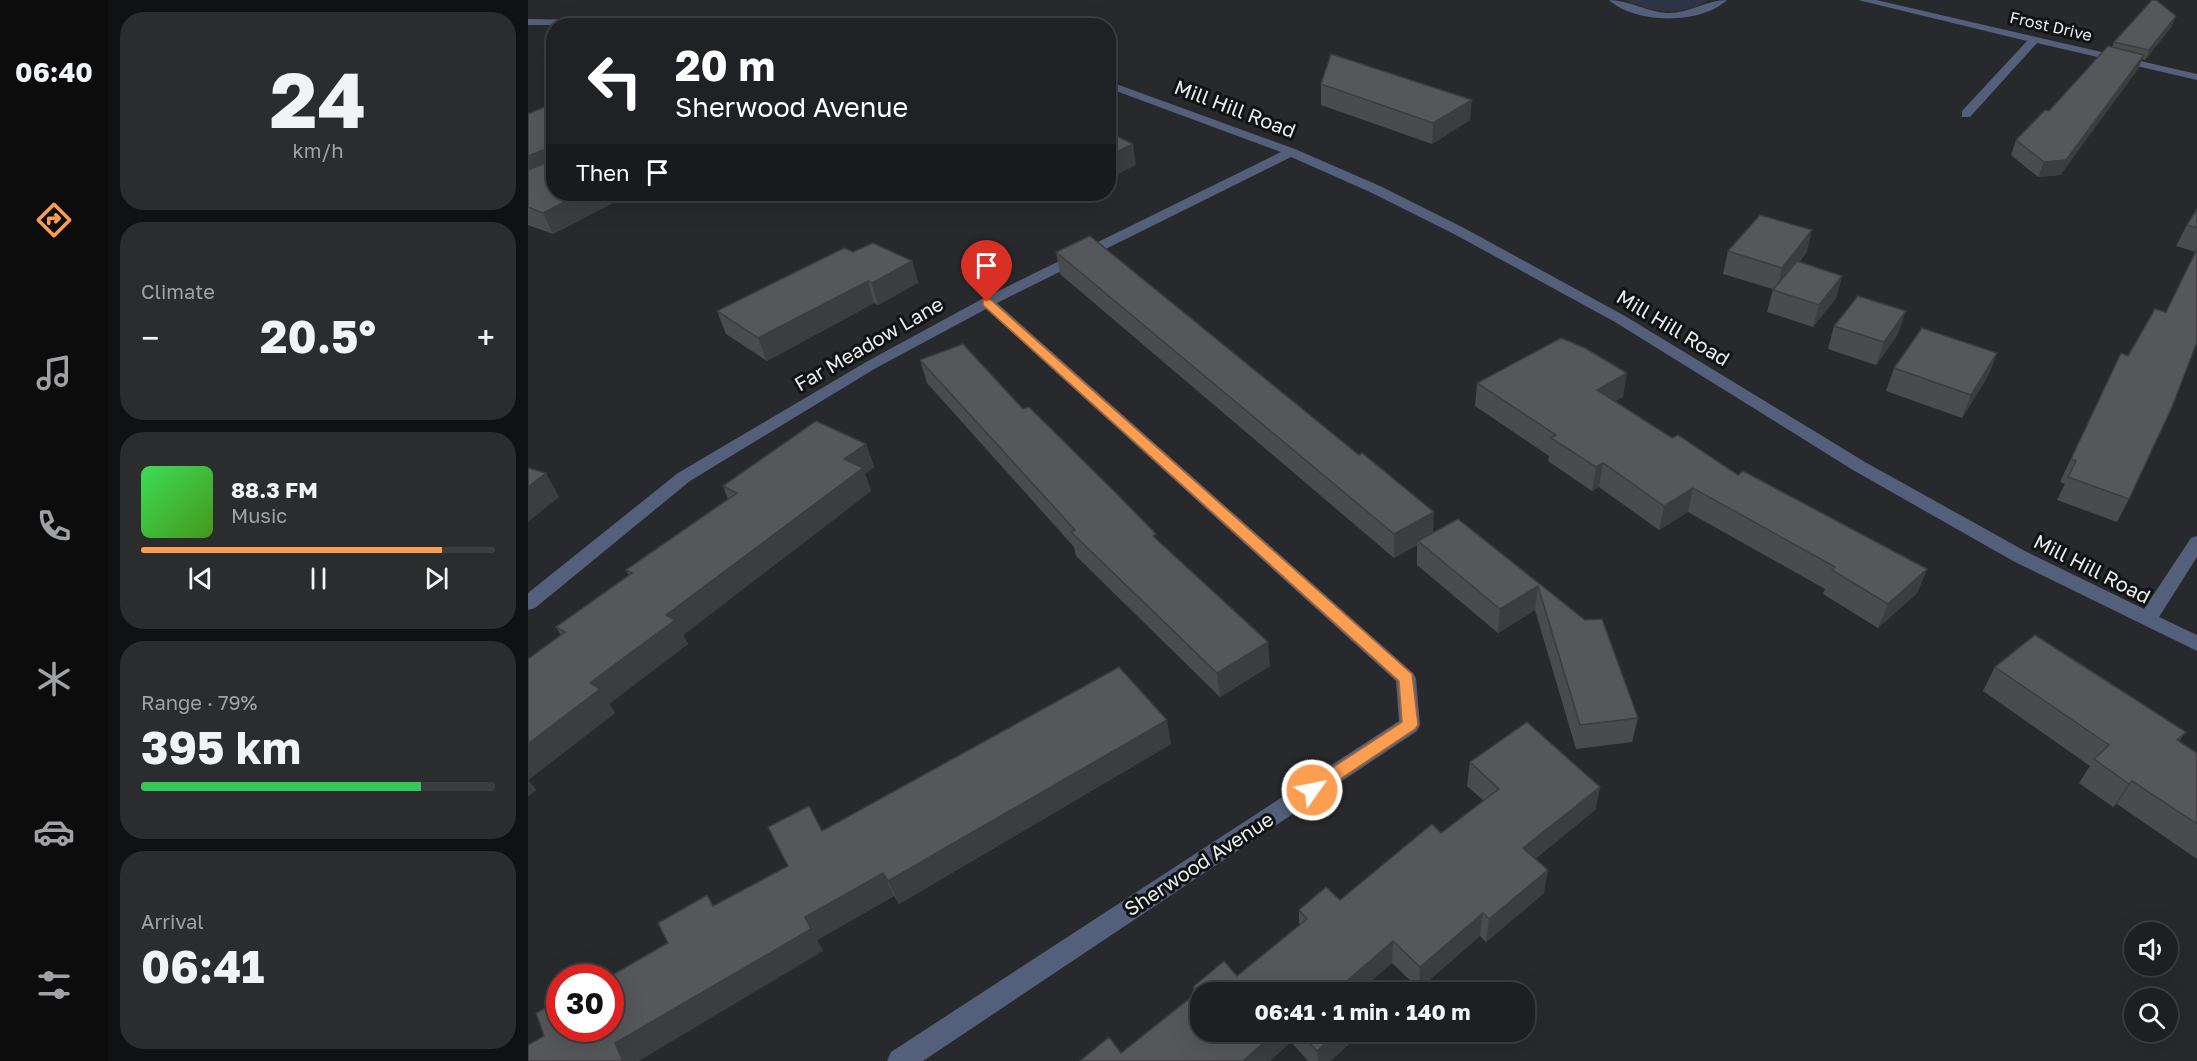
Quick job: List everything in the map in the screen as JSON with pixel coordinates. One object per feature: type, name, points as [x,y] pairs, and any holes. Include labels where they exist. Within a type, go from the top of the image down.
[{"type":"street","points":[[1614,0],[1639,12],[1669,15],[1695,14],[1708,10],[1722,0]]},
{"type":"street","name":"Frost Drive","points":[[1863,0],[2197,77]]},
{"type":"street","points":[[528,22],[546,22]]},
{"type":"street","points":[[1966,114],[2035,39]]},
{"type":"street","name":"Mill Hill Road","points":[[1116,87],[1291,152],[1375,189],[1479,242],[1620,319],[1869,472],[2019,556],[2197,644]]},
{"type":"street","name":"Far Meadow Lane","points":[[528,603],[684,477],[872,364],[987,302],[1291,152]]},
{"type":"street","name":"Sherwood Avenue","points":[[900,1061],[1410,725],[1406,678],[987,302]]},
{"type":"street","points":[[2147,620],[2197,542]]},
{"type":"shaded area","points":[[1625,0],[1709,0],[1689,9],[1667,11],[1646,8]]},
{"type":"building","points":[[2152,0],[2156,0],[2176,16],[2149,50],[2114,42]]},
{"type":"building","points":[[2108,46],[2144,55],[2066,160],[2044,162],[2016,140],[2045,110],[2049,111]]},
{"type":"building","points":[[1331,54],[1472,100],[1433,123],[1321,84]]},
{"type":"building","points":[[546,106],[546,152],[543,150],[528,156],[528,114]]},
{"type":"building","points":[[1116,136],[1133,144],[1116,152]]},
{"type":"building","points":[[546,158],[546,201],[566,201],[543,213],[528,207],[528,170],[545,163]]},
{"type":"building","points":[[2197,209],[2197,228],[2187,225]]},
{"type":"building","points":[[1760,215],[1812,230],[1782,268],[1728,251]]},
{"type":"building","points":[[1090,236],[1359,455],[1362,453],[1434,512],[1394,534],[1056,252]]},
{"type":"building","points":[[873,243],[912,261],[758,338],[717,311],[844,248],[853,252]]},
{"type":"building","points":[[2197,249],[2197,342],[2172,407],[2129,499],[2068,477],[2076,461],[2071,459],[2121,353],[2128,356],[2155,309],[2166,312]]},
{"type":"building","points":[[1797,261],[1842,276],[1819,305],[1773,290]]},
{"type":"building","points":[[1858,296],[1906,311],[1884,342],[1834,326]]},
{"type":"building","points":[[1922,328],[1997,353],[1971,395],[1894,368]]},
{"type":"building","points":[[1561,338],[1585,348],[1627,373],[1597,390],[1672,438],[1678,435],[1738,475],[1743,471],[1927,569],[1888,604],[1832,570],[1835,567],[1693,488],[1664,506],[1603,463],[1596,467],[1551,438],[1556,435],[1477,383]]},
{"type":"building","points":[[963,344],[1023,409],[1029,407],[1156,534],[1153,536],[1268,642],[1217,673],[1071,532],[1075,530],[920,360]]},
{"type":"building","points":[[816,421],[866,444],[844,459],[863,468],[666,615],[675,620],[590,683],[600,689],[528,744],[528,659],[565,632],[556,627],[632,573],[626,570],[737,493],[723,486]]},
{"type":"building","points":[[528,468],[546,473],[528,487]]},
{"type":"building","points":[[1458,519],[1585,620],[1602,619],[1638,718],[1580,725],[1538,586],[1500,609],[1418,541]]},
{"type":"building","points":[[2035,635],[2186,732],[2177,740],[2197,753],[2197,824],[2132,781],[2129,784],[2094,759],[2109,745],[1995,667]]},
{"type":"building","points":[[1119,667],[1167,720],[888,881],[883,873],[805,917],[811,929],[624,1038],[624,968],[668,943],[658,923],[707,895],[713,906],[788,866],[768,827],[809,806],[822,831]]},
{"type":"building","points":[[1527,722],[1600,787],[1523,848],[1548,870],[1489,919],[1483,913],[1420,967],[1393,941],[1346,982],[1199,982],[1224,961],[1237,976],[1307,919],[1299,910],[1326,887],[1340,900],[1432,824],[1441,833],[1499,789],[1470,762]]},
{"type":"building","points":[[1190,998],[1190,1042],[1265,1042],[1243,1061],[1080,1061],[1109,1037],[1121,1053]]},
{"type":"building","points":[[546,1008],[546,1042],[617,1042],[615,1043],[623,1061],[528,1061],[528,1045],[544,1036],[536,1013]]},
{"type":"building","points":[[1309,1042],[1327,1042],[1317,1051]]},
{"type":"route","points":[[987,302],[1406,678],[1410,725],[1312,790]]}]
